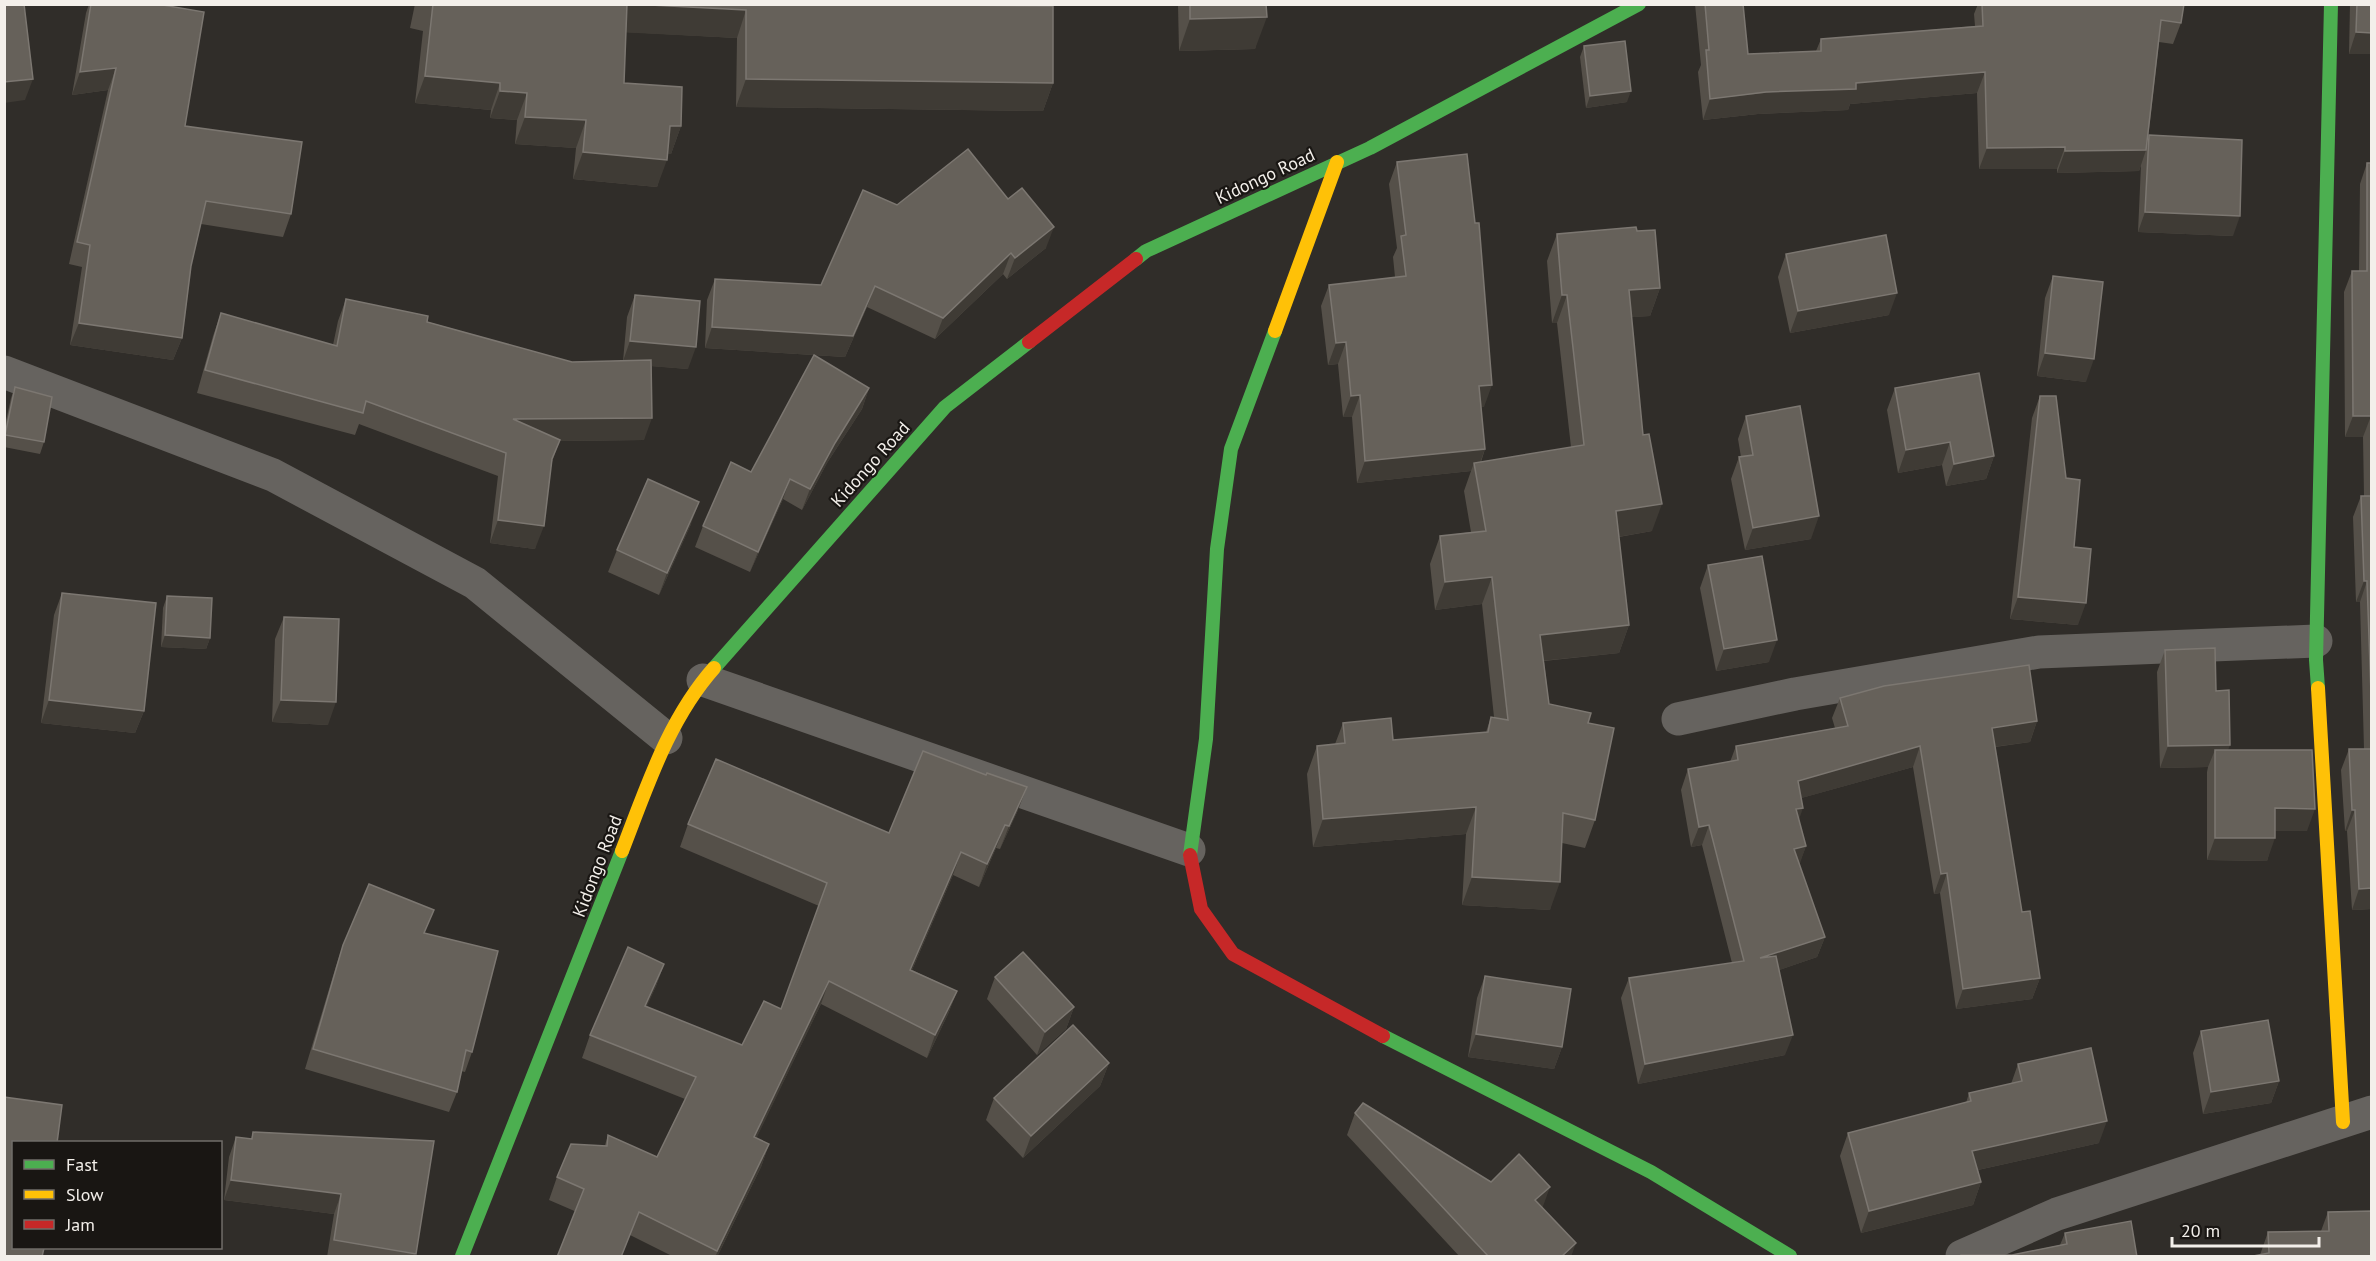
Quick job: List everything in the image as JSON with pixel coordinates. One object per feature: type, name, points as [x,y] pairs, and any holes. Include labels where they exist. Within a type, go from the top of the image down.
[{"type":"street","name":"Kidongo Road","points":[[462,1257],[666,738],[703,680],[945,407],[1146,251],[1370,148],[1639,4]]},
{"type":"street","points":[[1962,1257],[2057,1214],[2357,1117],[2316,660],[2331,4]]},
{"type":"street","points":[[1337,162],[1231,449],[1217,549],[1206,739],[1189,850],[1201,909],[1233,954],[1385,1037],[1651,1172],[1790,1257]]},
{"type":"street","points":[[4,372],[273,475],[475,583],[666,738]]},
{"type":"street","points":[[1678,719],[1795,694],[2039,652],[2316,641]]},
{"type":"street","points":[[703,680],[1189,850]]},
{"type":"building","points":[[4,4],[24,4],[33,79],[4,82]]},
{"type":"building","points":[[91,4],[157,4],[204,12],[185,126],[302,142],[291,214],[206,201],[191,266],[182,338],[79,323],[90,245],[77,242],[116,68],[80,72]]},
{"type":"building","points":[[433,4],[627,4],[624,83],[682,87],[681,126],[670,126],[667,160],[583,152],[586,120],[525,117],[527,93],[500,91],[500,83],[425,76]]},
{"type":"building","points":[[631,4],[1053,6],[1053,83],[746,79],[746,10]]},
{"type":"building","points":[[1190,4],[1266,4],[1267,17],[1190,19]]},
{"type":"building","points":[[1705,4],[1743,4],[1748,54],[1821,51],[1821,39],[1983,26],[1982,4],[2184,4],[2181,23],[2161,20],[2146,150],[2065,151],[2065,147],[1987,148],[1985,72],[1856,83],[1856,89],[1766,92],[1710,99]]},
{"type":"building","points":[[2357,4],[2372,4],[2372,33],[2356,32]]},
{"type":"building","points":[[1625,41],[1631,91],[1590,96],[1584,46]]},
{"type":"building","points":[[2149,135],[2242,140],[2240,216],[2145,212]]},
{"type":"building","points":[[968,149],[1008,199],[1022,188],[1054,227],[1015,258],[1011,253],[943,318],[875,286],[853,336],[712,327],[715,279],[821,285],[863,190],[897,205]]},
{"type":"building","points":[[1467,154],[1475,223],[1479,223],[1492,385],[1479,386],[1485,449],[1365,461],[1360,395],[1351,396],[1346,342],[1336,343],[1329,285],[1406,276],[1401,236],[1406,235],[1397,162]]},
{"type":"building","points":[[2367,163],[2372,163],[2372,484],[2371,416],[2353,416],[2352,271],[2367,271]]},
{"type":"building","points":[[1636,227],[1637,231],[1655,230],[1660,288],[1629,290],[1643,435],[1649,434],[1662,504],[1616,511],[1629,625],[1540,635],[1549,704],[1591,713],[1588,723],[1614,728],[1595,820],[1563,813],[1560,882],[1472,877],[1476,807],[1323,819],[1317,746],[1345,743],[1343,723],[1391,718],[1393,740],[1488,732],[1491,717],[1508,720],[1492,577],[1445,582],[1440,536],[1486,531],[1474,463],[1584,445],[1567,295],[1562,295],[1557,234]]},
{"type":"building","points":[[1886,235],[1897,293],[1798,311],[1786,254]]},
{"type":"building","points":[[2053,276],[2103,282],[2094,359],[2045,353]]},
{"type":"building","points":[[635,295],[700,301],[696,347],[630,341]]},
{"type":"building","points":[[346,299],[428,316],[427,322],[572,362],[651,360],[652,418],[513,419],[560,440],[552,459],[544,526],[498,520],[506,453],[366,401],[363,413],[205,370],[221,313],[337,346]]},
{"type":"building","points":[[814,355],[869,388],[810,489],[790,479],[758,552],[703,526],[731,462],[751,472]]},
{"type":"building","points":[[1979,373],[1994,456],[1954,464],[1950,442],[1906,450],[1895,388]]},
{"type":"building","points":[[15,387],[52,397],[44,442],[5,435]]},
{"type":"building","points":[[2040,396],[2056,396],[2066,478],[2080,480],[2074,547],[2091,549],[2086,603],[2018,597]]},
{"type":"building","points":[[1800,406],[1819,516],[1753,528],[1739,457],[1753,455],[1746,416]]},
{"type":"building","points":[[648,479],[699,502],[667,573],[617,550]]},
{"type":"building","points":[[2361,496],[2372,496],[2372,722],[2367,581],[2364,581]]},
{"type":"building","points":[[1762,556],[1777,640],[1724,649],[1708,565]]},
{"type":"building","points":[[62,593],[156,603],[144,711],[49,700]]},
{"type":"building","points":[[167,596],[212,598],[210,638],[165,635]]},
{"type":"building","points":[[284,617],[339,619],[336,702],[281,700]]},
{"type":"building","points":[[2215,648],[2216,691],[2229,690],[2230,745],[2168,746],[2165,650]]},
{"type":"building","points":[[2029,665],[2037,721],[1992,728],[2022,912],[2030,911],[2040,978],[1963,989],[1947,873],[1941,874],[1920,746],[1798,781],[1803,808],[1796,809],[1806,846],[1794,849],[1825,937],[1760,958],[1776,956],[1793,1035],[1645,1064],[1629,978],[1744,961],[1709,825],[1699,827],[1688,769],[1738,760],[1736,746],[1848,726],[1840,698],[1884,686]]},
{"type":"building","points":[[2349,749],[2372,749],[2372,888],[2359,889]]},
{"type":"building","points":[[2215,750],[2312,750],[2315,809],[2275,808],[2275,838],[2215,838]]},
{"type":"building","points":[[923,751],[986,775],[987,773],[1027,787],[1009,826],[1005,825],[987,864],[961,852],[910,970],[957,991],[935,1035],[829,981],[754,1137],[769,1144],[717,1251],[639,1212],[621,1257],[557,1257],[584,1189],[557,1177],[571,1144],[607,1146],[608,1135],[657,1157],[696,1077],[590,1035],[628,947],[664,964],[645,1006],[742,1045],[764,1001],[781,1009],[827,883],[688,824],[716,759],[889,833]]},
{"type":"building","points":[[369,884],[434,910],[424,933],[498,951],[472,1052],[466,1050],[457,1092],[313,1049],[343,945]]},
{"type":"building","points":[[1023,952],[1074,1007],[1045,1032],[995,977]]},
{"type":"building","points":[[1485,976],[1571,989],[1562,1047],[1476,1034]]},
{"type":"building","points":[[2268,1020],[2279,1081],[2211,1092],[2201,1031]]},
{"type":"building","points":[[1073,1025],[1109,1063],[1031,1136],[994,1098]]},
{"type":"building","points":[[2091,1048],[2107,1121],[1972,1151],[1981,1182],[1869,1211],[1848,1133],[1971,1101],[1969,1093],[2022,1081],[2018,1064]]},
{"type":"building","points":[[4,1097],[62,1105],[57,1141],[12,1141],[12,1249],[44,1249],[42,1257],[4,1257]]},
{"type":"building","points":[[1363,1103],[1491,1182],[1519,1154],[1550,1187],[1535,1200],[1576,1243],[1561,1257],[1489,1257],[1355,1113]]},
{"type":"building","points":[[253,1132],[434,1141],[416,1254],[334,1240],[341,1194],[231,1180],[236,1137],[252,1139]]},
{"type":"building","points":[[2372,1211],[2372,1257],[2248,1257],[2269,1253],[2268,1232],[2329,1231],[2328,1212]]},
{"type":"building","points":[[2131,1221],[2137,1257],[1961,1257],[1961,1255],[2012,1255],[2067,1244],[2065,1233]]},
{"type":"traffic: fast","points":[[1136,259],[1146,251],[1370,148],[1639,4]]},
{"type":"traffic: fast","points":[[2318,688],[2316,660],[2331,4]]},
{"type":"traffic: fast","points":[[1190,855],[1206,739],[1217,549],[1231,449],[1275,331]]},
{"type":"traffic: fast","points":[[714,668],[945,407],[1029,342]]},
{"type":"traffic: fast","points":[[462,1256],[622,851]]},
{"type":"traffic: fast","points":[[1383,1036],[1651,1172],[1790,1256]]},
{"type":"traffic: slow","points":[[1275,331],[1337,162]]},
{"type":"traffic: slow","points":[[622,851],[671,732],[698,688],[714,668]]},
{"type":"traffic: slow","points":[[2318,688],[2343,1122]]},
{"type":"traffic: jam","points":[[1029,342],[1136,259]]},
{"type":"traffic: jam","points":[[1190,855],[1201,909],[1233,954],[1383,1036]]}]
